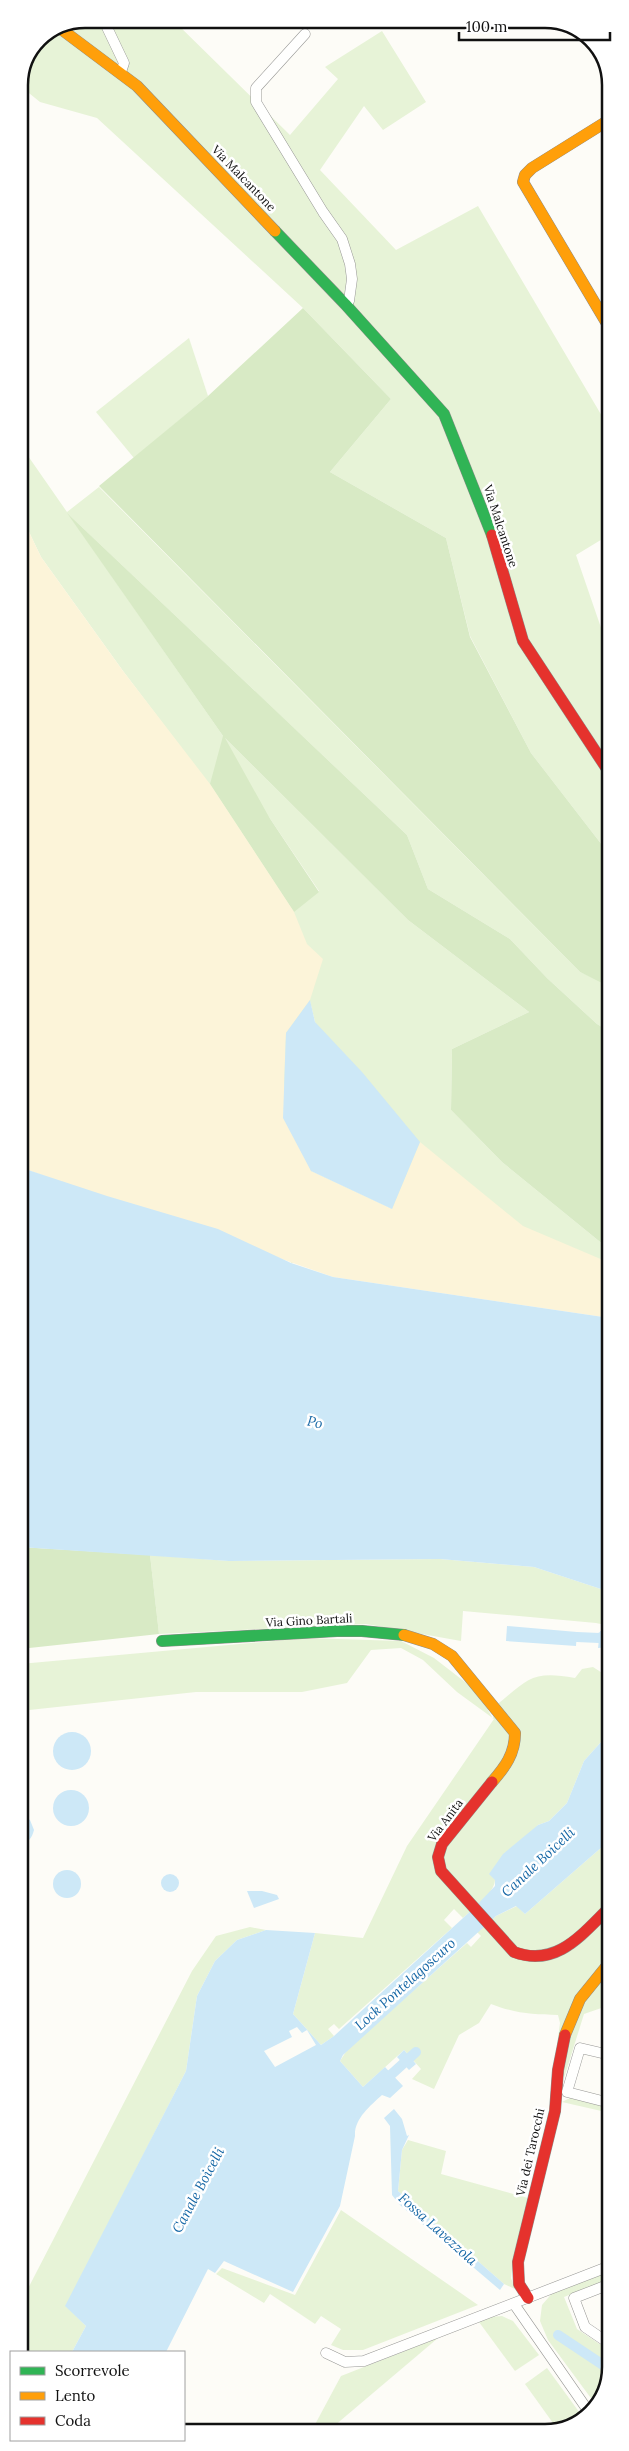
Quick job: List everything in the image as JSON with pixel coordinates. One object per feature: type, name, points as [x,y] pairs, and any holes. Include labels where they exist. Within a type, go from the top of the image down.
[{"type":"street","points":[[107,28],[124,63],[121,72]]},
{"type":"street","name":"Via Malcantone","points":[[65,32],[121,72],[345,304],[444,414],[490,531],[523,641],[602,761]]},
{"type":"street","points":[[305,34],[256,88],[256,102],[323,212],[342,239],[350,264],[352,279],[349,301],[345,304]]},
{"type":"street","points":[[602,124],[532,168],[525,175],[523,182],[602,315]]},
{"type":"street","name":"Via Gino Bartali","points":[[162,1641],[362,1631],[427,1641],[440,1647],[452,1656]]},
{"type":"street","name":"Via Anita","points":[[452,1656],[515,1733],[514,1751],[509,1762],[438,1850],[441,1871],[493,1930],[514,1952],[522,1957],[541,1958],[560,1952],[602,1914]]},
{"type":"street","name":"Via dei Tarocchi","points":[[528,2298],[519,2284],[518,2262],[561,2091],[565,2038],[577,2004],[602,1972]]},
{"type":"street","points":[[602,2053],[580,2048],[561,2091],[602,2101]]},
{"type":"street","points":[[326,2354],[345,2362],[364,2361],[602,2269]]},
{"type":"street","points":[[602,2287],[574,2298],[585,2327],[602,2339]]},
{"type":"street","points":[[514,2304],[585,2406]]},
{"type":"green space","points":[[85,28],[181,28],[290,135],[338,79],[325,67],[382,31],[426,102],[383,130],[364,106],[320,170],[396,250],[478,206],[602,416],[602,539],[576,555],[602,631],[602,845],[531,753],[470,636],[446,538],[330,472],[391,399],[303,308],[97,118],[40,102],[28,92],[29,74],[37,53],[53,37],[63,32]]},
{"type":"green space","points":[[303,308],[391,399],[330,472],[446,538],[470,637],[531,753],[602,845],[602,983],[580,972],[99,486],[208,396]]},
{"type":"green space","points":[[189,338],[208,396],[134,458],[96,412]]},
{"type":"green space","points":[[28,456],[67,512],[99,487],[580,972],[602,982],[602,1027],[547,978],[510,939],[428,889],[407,835],[69,515],[223,736],[408,920],[529,1012],[452,1049],[451,1110],[502,1162],[602,1243],[602,1264],[291,1263],[208,783],[123,671],[41,557],[28,530]],"holes":[[[269,817],[319,891],[293,911]],[[310,1001],[315,1022],[392,1209],[311,1171]]]},
{"type":"green space","points":[[67,513],[407,835],[428,889],[510,939],[547,978],[602,1027],[602,1243],[502,1162],[451,1110],[452,1049],[529,1012],[408,920],[225,738],[269,817],[319,892],[294,912],[210,784],[223,736]]},
{"type":"green space","points":[[28,1547],[150,1555],[159,1634],[28,1648]]},
{"type":"green space","points":[[150,1555],[229,1561],[440,1559],[534,1567],[602,1589],[602,1624],[463,1611],[461,1641],[366,1624],[159,1634]]},
{"type":"green space","points":[[306,1638],[401,1641],[434,1658],[478,1692],[492,1718],[457,1692],[423,1660],[401,1648],[371,1650],[347,1683],[302,1692],[196,1692],[28,1710],[28,1663]]},
{"type":"green space","points":[[593,1667],[602,1673],[602,1741],[584,1761],[567,1803],[549,1821],[538,1825],[495,1880],[491,1891],[482,1901],[463,1918],[454,1909],[444,1920],[452,1928],[339,2029],[334,2024],[328,2029],[334,2036],[321,2045],[293,2014],[315,1933],[363,1938],[407,1846],[494,1719],[494,1707],[530,1679],[548,1675],[575,1678],[582,1669]]},
{"type":"green space","points":[[602,1847],[602,2008],[584,2014],[564,2078],[557,2045],[560,2023],[558,2015],[524,2013],[491,2004],[479,2023],[459,2035],[434,2089],[412,2079],[421,2069],[404,2050],[363,2087],[340,2061],[347,2050],[467,1943],[471,1947],[481,1936],[477,1932],[496,1916],[517,1906],[525,1914]]},
{"type":"green space","points":[[250,1927],[266,1930],[237,1940],[215,1961],[197,1996],[186,2071],[66,2306],[86,2326],[73,2351],[28,2351],[28,2289],[192,1971],[216,1936]]},
{"type":"green space","points":[[572,2097],[602,2104],[602,2111],[562,2102]]},
{"type":"green space","points":[[408,2140],[446,2151],[441,2174],[528,2198],[512,2269],[511,2278],[515,2289],[504,2284],[398,2191],[402,2150]]},
{"type":"green space","points":[[341,2210],[478,2305],[363,2350],[343,2350],[331,2345],[341,2329],[321,2316],[315,2324],[270,2294],[264,2303],[216,2274],[222,2268],[295,2295]]},
{"type":"green space","points":[[602,2273],[602,2282],[564,2297],[577,2329],[602,2346],[600,2377],[591,2399],[548,2340],[540,2321],[542,2305],[554,2291]]},
{"type":"green space","points":[[502,2316],[513,2321],[539,2355],[515,2371],[479,2322],[490,2317]]},
{"type":"green space","points":[[438,2338],[337,2424],[316,2424],[341,2376]]},
{"type":"green space","points":[[547,2368],[579,2412],[573,2416],[553,2422],[525,2384]]},
{"type":"sand","points":[[28,530],[41,557],[123,671],[210,784],[294,912],[307,944],[323,959],[310,1000],[286,1033],[284,1084],[311,1171],[392,1209],[420,1142],[523,1226],[602,1260],[602,1317],[333,1277],[28,1170]]},
{"type":"water","points":[[310,1000],[315,1022],[362,1072],[420,1142],[392,1209],[311,1171],[283,1118],[286,1033]]},
{"type":"water","name":"Po","points":[[28,1170],[218,1229],[291,1263],[333,1277],[602,1317],[602,1589],[534,1567],[440,1559],[229,1561],[28,1548]]},
{"type":"water","points":[[507,1626],[577,1632],[576,1646],[506,1641]]},
{"type":"water","points":[[600,1631],[602,1632],[602,1648],[598,1648]]},
{"type":"water","points":[[72,1732],[79,1733],[85,1738],[90,1744],[90,1758],[85,1764],[79,1769],[72,1770],[65,1769],[59,1764],[54,1758],[53,1751],[54,1744],[59,1738],[65,1733]]},
{"type":"water","points":[[602,1741],[602,1847],[525,1914],[516,1906],[496,1916],[343,2055],[340,2061],[363,2087],[385,2067],[403,2086],[390,2098],[382,2095],[360,2118],[355,2130],[340,2206],[293,2292],[224,2261],[215,2273],[208,2269],[167,2351],[73,2351],[86,2326],[65,2306],[186,2071],[197,1996],[215,1961],[237,1940],[266,1930],[315,1933],[293,2014],[321,2045],[334,2036],[474,1908],[495,1886],[495,1880],[489,1874],[503,1854],[538,1825],[549,1821],[567,1803],[584,1761]]},
{"type":"water","points":[[71,1790],[84,1795],[89,1808],[84,1821],[71,1826],[58,1821],[53,1808],[58,1795]]},
{"type":"water","points":[[28,1819],[34,1830],[28,1841]]},
{"type":"water","points":[[67,1870],[77,1874],[81,1884],[77,1894],[67,1898],[57,1894],[53,1884],[57,1874]]},
{"type":"water","points":[[170,1874],[176,1877],[179,1883],[176,1889],[170,1892],[164,1889],[161,1883],[164,1877]]},
{"type":"water","points":[[247,1891],[262,1891],[277,1895],[279,1899],[254,1908]]},
{"type":"water","points":[[404,2050],[416,2064],[409,2070],[397,2057]]},
{"type":"water","points":[[394,2109],[402,2119],[407,2136],[409,2135],[402,2150],[398,2191],[504,2284],[500,2290],[400,2205],[392,2195],[390,2126],[384,2118]]},
{"type":"pier","points":[[297,2027],[302,2033],[307,2030],[316,2045],[275,2067],[264,2051],[292,2037],[289,2031]]},
{"type":"waterway","points":[[577,1637],[602,1637]]},
{"type":"waterway","points":[[383,2082],[416,2052]]},
{"type":"waterway","name":"Fossa Lavezzola","points":[[558,2335],[602,2364]]},
{"type":"traffic: fast","points":[[275,231],[345,304],[444,414],[492,535]]},
{"type":"traffic: fast","points":[[162,1641],[337,1631],[404,1635]]},
{"type":"traffic: slow","points":[[64,32],[137,86],[275,231]]},
{"type":"traffic: slow","points":[[602,124],[532,168],[525,175],[523,182],[602,315]]},
{"type":"traffic: slow","points":[[404,1635],[433,1644],[452,1656],[515,1733],[511,1754],[492,1782]]},
{"type":"traffic: slow","points":[[565,2035],[580,1999],[602,1972]]},
{"type":"traffic: jam","points":[[492,535],[523,641],[602,761]]},
{"type":"traffic: jam","points":[[492,1782],[442,1844],[438,1857],[441,1871],[514,1952],[529,1956],[543,1956],[556,1952],[568,1946],[602,1915]]},
{"type":"traffic: jam","points":[[528,2298],[519,2284],[518,2262],[555,2111],[558,2070],[565,2035]]},
{"type":"water label","name":"Canale Boicelli","points":[[538,1862]]},
{"type":"water label","name":"Lock Pontelagoscuro","points":[[405,1984]]},
{"type":"water label","name":"Canale Boicelli","points":[[198,2190]]}]
